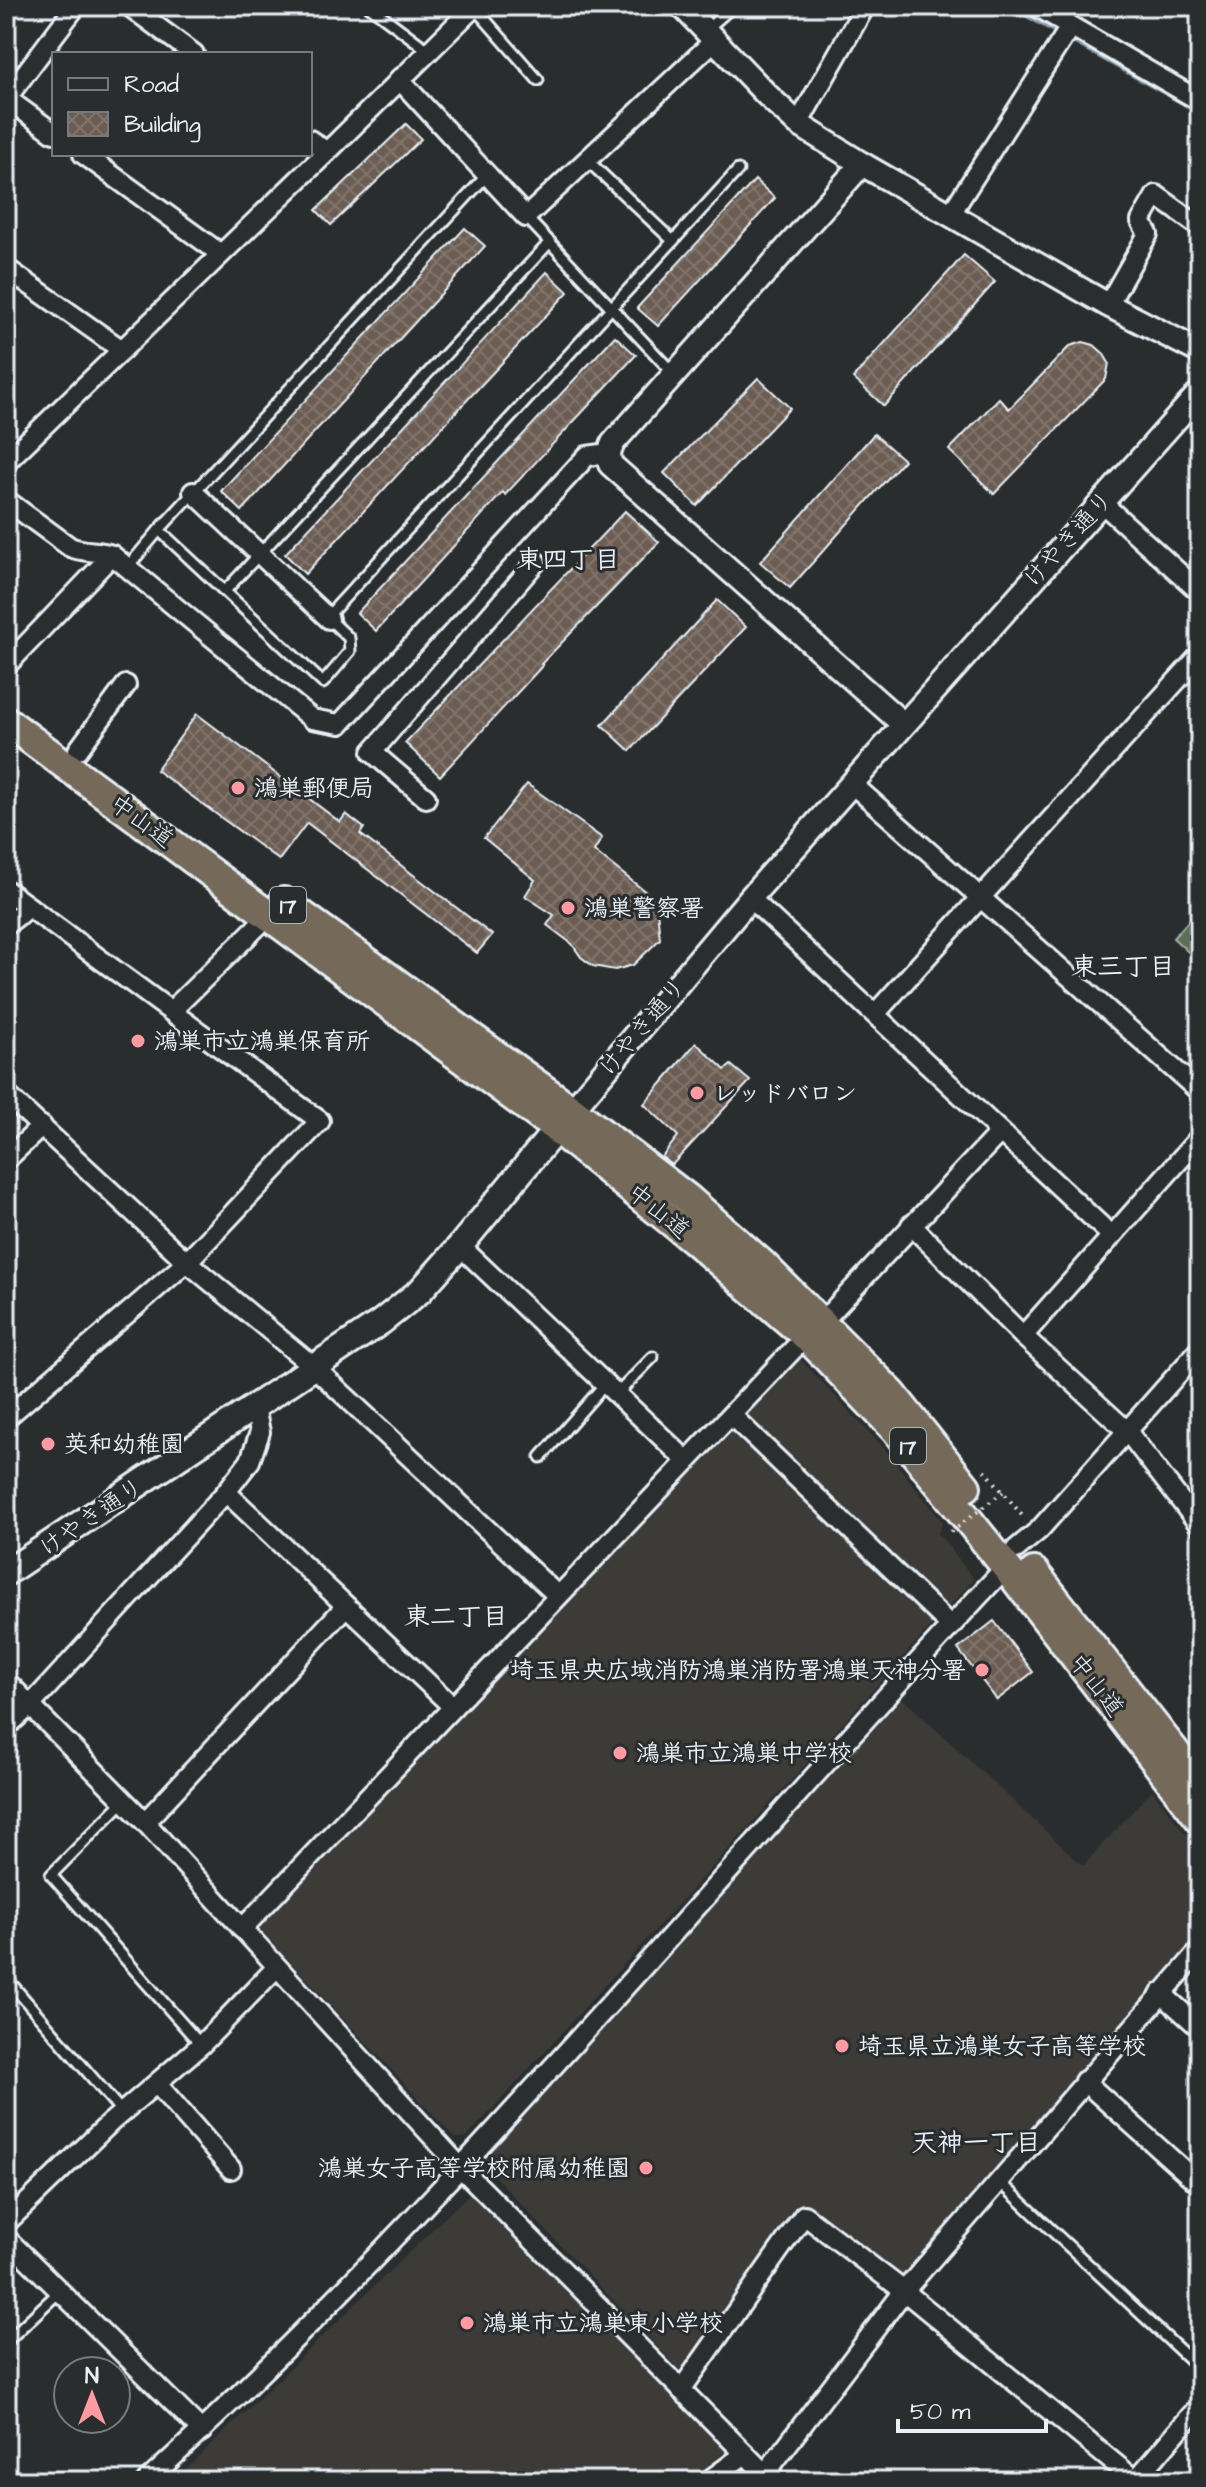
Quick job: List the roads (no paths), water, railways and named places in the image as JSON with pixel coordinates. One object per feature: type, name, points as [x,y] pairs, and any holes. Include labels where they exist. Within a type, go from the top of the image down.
[{"type":"highway","name":"中山道","points":[[6,698],[564,1120]]},
{"type":"highway","name":"中山道","points":[[6,721],[269,915],[564,1120],[687,1198],[762,1264],[896,1430],[1011,1558],[1200,1784]]},
{"type":"highway","name":"中山道","points":[[1011,1558],[1200,1819]]},
{"type":"main road","name":"けやき通り","points":[[6,1573],[381,1322],[420,1291],[564,1120]]},
{"type":"street","points":[[52,132],[6,99],[76,6]]},
{"type":"street","points":[[129,6],[191,52]]},
{"type":"street","points":[[6,462],[474,6]]},
{"type":"street","points":[[682,6],[798,124],[1108,305],[1200,352]]},
{"type":"street","points":[[798,124],[865,6]]},
{"type":"street","points":[[1036,6],[1200,101]]},
{"type":"street","points":[[950,215],[1070,27]]},
{"type":"street","points":[[399,79],[526,217],[710,35]]},
{"type":"street","points":[[312,141],[327,152]]},
{"type":"street","points":[[86,156],[221,254]]},
{"type":"street","points":[[862,164],[613,443],[609,453],[610,464],[903,724]]},
{"type":"street","points":[[1108,305],[1148,234],[1141,221],[1156,195],[1200,227]]},
{"type":"street","points":[[6,268],[122,350]]},
{"type":"street","name":"けやき通り","points":[[564,1120],[750,898],[1200,392]]},
{"type":"street","points":[[6,500],[70,547],[112,555],[312,719],[340,724],[587,456],[609,453]]},
{"type":"street","points":[[193,492],[329,619]]},
{"type":"street","points":[[1101,502],[1200,592]]},
{"type":"street","points":[[6,666],[112,555]]},
{"type":"street","points":[[426,798],[372,752],[536,562]]},
{"type":"street","points":[[459,596],[484,621]]},
{"type":"street","points":[[875,1014],[1200,655]]},
{"type":"street","points":[[78,750],[126,685]]},
{"type":"street","points":[[851,783],[1200,1092]]},
{"type":"street","points":[[6,890],[320,1121],[187,1262],[6,1418]]},
{"type":"street","points":[[750,898],[1112,1236]]},
{"type":"street","points":[[6,925],[29,907]]},
{"type":"street","points":[[171,1011],[269,915]]},
{"type":"street","points":[[6,1094],[187,1262],[314,1367],[558,1596]]},
{"type":"street","points":[[6,1160],[42,1126]]},
{"type":"street","points":[[242,1929],[999,1133]]},
{"type":"street","points":[[1023,1336],[1200,1137]]},
{"type":"street","points":[[911,1225],[1023,1336],[1127,1431],[1200,1526]]},
{"type":"street","points":[[460,1246],[687,1461]]},
{"type":"street","points":[[147,2481],[202,2431],[462,2169],[1200,1349]]},
{"type":"street","points":[[6,1727],[30,1706],[226,1492],[250,1461],[260,1432],[255,1407]]},
{"type":"street","points":[[731,1415],[951,1626]]},
{"type":"street","points":[[226,1492],[453,1707]]},
{"type":"street","points":[[145,1822],[346,1606]]},
{"type":"street","points":[[6,1681],[145,1822],[462,2169],[769,2478],[904,2291],[1200,1950]]},
{"type":"street","points":[[6,2223],[122,2112],[201,2045],[276,1968]]},
{"type":"street","points":[[1161,1993],[1200,2028]]},
{"type":"street","points":[[1084,2081],[1200,2185]]},
{"type":"street","points":[[157,2084],[231,2169]]},
{"type":"street","points":[[681,2390],[804,2215],[904,2291],[1137,2481],[1200,2405]]},
{"type":"street","points":[[6,2238],[202,2431]]},
{"type":"street","points":[[708,2481],[745,2454]]},
{"type":"lane","points":[[369,6],[429,51]]},
{"type":"lane","points":[[474,6],[538,80]]},
{"type":"lane","points":[[710,35],[733,6]]},
{"type":"lane","points":[[587,160],[673,241]]},
{"type":"lane","points":[[159,530],[323,683],[350,651],[349,638],[327,617],[738,170]]},
{"type":"lane","points":[[127,568],[193,492],[488,174]]},
{"type":"lane","points":[[526,217],[674,374]]},
{"type":"lane","points":[[225,591],[550,242]]},
{"type":"lane","points":[[541,1457],[611,1389],[653,1357]]},
{"type":"lane","points":[[124,1801],[51,1875],[201,2045]]},
{"type":"lane","points":[[7,1979],[122,2112]]},
{"type":"lane","points":[[999,2181],[1200,2369]]},
{"type":"lane","points":[[6,2342],[61,2290]]},
{"type":"waterway","points":[[1011,6],[1200,112]]},
{"type":"place","name":"鴻巣郵便局","points":[[238,788]]},
{"type":"place","name":"鴻巣警察署","points":[[568,908]]},
{"type":"place","name":"鴻巣市立鴻巣保育所","points":[[138,1041]]},
{"type":"place","name":"レッドバロン","points":[[697,1093]]},
{"type":"place","name":"英和幼稚園","points":[[48,1444]]},
{"type":"place","name":"埼玉県央広域消防鴻巣消防署鴻巣天神分署","points":[[982,1670]]},
{"type":"place","name":"鴻巣市立鴻巣中学校","points":[[620,1753]]},
{"type":"place","name":"埼玉県立鴻巣女子高等学校","points":[[842,2046]]},
{"type":"place","name":"鴻巣女子高等学校附属幼稚園","points":[[646,2168]]},
{"type":"place","name":"鴻巣市立鴻巣東小学校","points":[[467,2323]]},
{"type":"district","name":"東四丁目","points":[[568,559]]},
{"type":"district","name":"東三丁目","points":[[1123,966]]},
{"type":"district","name":"東二丁目","points":[[456,1616]]},
{"type":"district","name":"天神一丁目","points":[[976,2142]]}]
